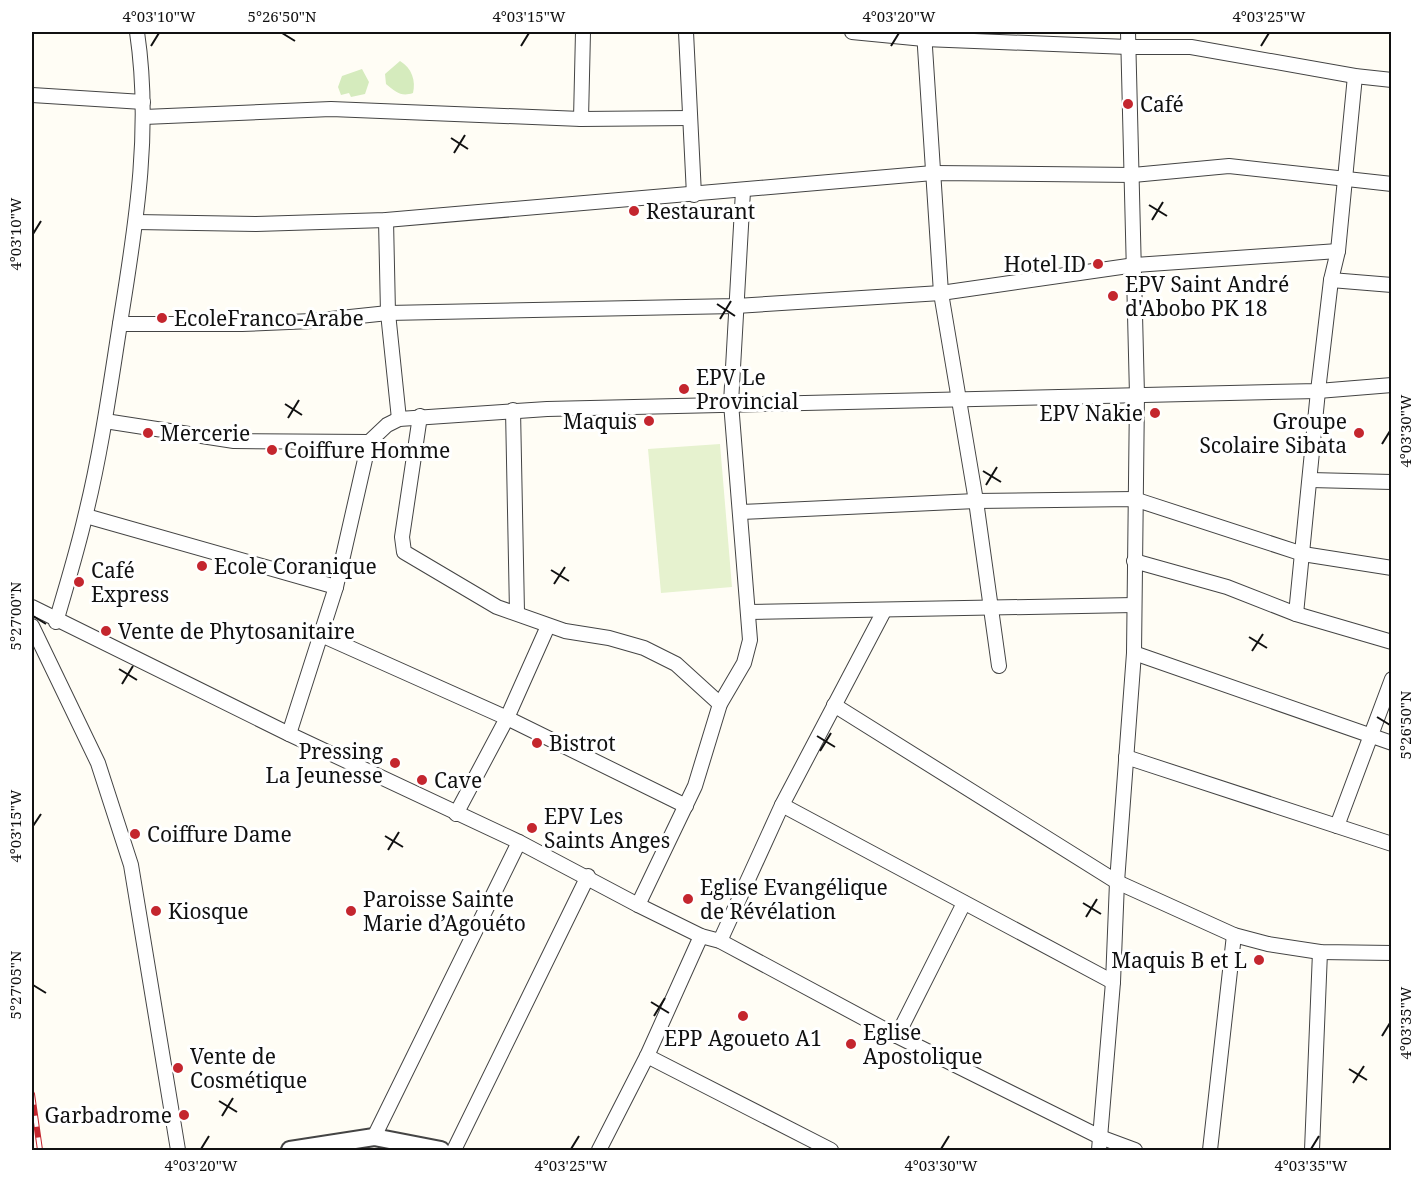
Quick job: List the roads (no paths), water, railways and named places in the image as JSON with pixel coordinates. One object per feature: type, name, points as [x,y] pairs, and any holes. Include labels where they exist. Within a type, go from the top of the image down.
[{"type":"street","points":[[56,622],[86,516],[105,421],[136,222],[141,185],[144,117],[137,32]]},
{"type":"street","points":[[581,119],[583,32]]},
{"type":"street","points":[[686,32],[694,195]]},
{"type":"street","points":[[852,32],[1128,47],[1205,48],[1354,76],[1392,80]]},
{"type":"street","points":[[1099,1144],[1113,982],[1117,882],[1134,653],[1137,395],[1128,32]]},
{"type":"street","points":[[924,35],[941,293],[976,501],[999,666]]},
{"type":"street","points":[[1296,614],[1318,391],[1331,280],[1338,251],[1354,76]]},
{"type":"street","points":[[32,96],[143,102]]},
{"type":"street","points":[[144,117],[332,109],[581,119],[690,118]]},
{"type":"street","points":[[136,222],[256,224],[386,220],[933,173],[1133,175],[1229,166],[1344,181],[1392,184]]},
{"type":"street","points":[[638,905],[702,768],[720,704],[748,652],[748,612],[731,403],[743,191]]},
{"type":"street","points":[[386,220],[388,313],[399,419]]},
{"type":"street","points":[[120,324],[293,322],[388,313],[736,306],[941,293],[1135,265],[1338,251]]},
{"type":"street","points":[[1331,280],[1392,285]]},
{"type":"street","points":[[289,734],[319,634],[336,587],[369,442],[387,424],[399,419],[513,410],[731,403],[1318,391],[1392,385]]},
{"type":"street","points":[[513,410],[517,612]]},
{"type":"street","points":[[420,416],[402,537],[404,552],[497,607],[517,612],[548,626],[644,648],[676,664],[720,704]]},
{"type":"street","points":[[105,421],[234,441],[369,442]]},
{"type":"street","points":[[1310,480],[1392,482]]},
{"type":"street","points":[[741,512],[976,501],[1134,499],[1303,554],[1392,568]]},
{"type":"street","points":[[86,516],[336,587]]},
{"type":"street","points":[[1134,561],[1227,587],[1296,614],[1392,642]]},
{"type":"street","points":[[748,612],[1134,605]]},
{"type":"street","points":[[32,607],[56,622],[519,842],[701,936],[720,941],[1099,1144],[1135,1150]]},
{"type":"street","points":[[720,941],[782,805],[884,611]]},
{"type":"street","points":[[32,626],[98,763],[131,865],[178,1150]]},
{"type":"street","points":[[456,814],[507,718],[548,626]]},
{"type":"street","points":[[319,634],[507,718],[686,806]]},
{"type":"street","points":[[1134,653],[1392,744]]},
{"type":"street","points":[[1337,826],[1392,679]]},
{"type":"street","points":[[834,705],[1117,882],[1234,934],[1268,944],[1320,952],[1392,952]]},
{"type":"street","points":[[1126,757],[1392,844]]},
{"type":"street","points":[[782,805],[1113,982]]},
{"type":"street","points":[[374,1137],[519,842]]},
{"type":"street","points":[[454,1150],[588,876]]},
{"type":"street","points":[[897,1036],[964,903]]},
{"type":"street","points":[[1210,1150],[1234,934]]},
{"type":"street","points":[[599,1150],[647,1056],[701,936]]},
{"type":"street","points":[[1312,1150],[1320,952]]},
{"type":"street","points":[[647,1056],[831,1150]]},
{"type":"street","points":[[291,1150],[322,1148],[374,1137],[441,1150]]},
{"type":"railway","points":[[32,1094],[40,1150]]},
{"type":"place","name":"Café","points":[[1128,104]]},
{"type":"place","name":"Restaurant","points":[[634,211]]},
{"type":"place","name":"Hotel ID","points":[[1098,264]]},
{"type":"place","name":"EPV Saint André d'Abobo PK 18","points":[[1113,296]]},
{"type":"place","name":"EcoleFranco-Arabe","points":[[162,318]]},
{"type":"place","name":"EPV Le Provincial","points":[[684,389]]},
{"type":"place","name":"EPV Nakie","points":[[1155,413]]},
{"type":"place","name":"Maquis","points":[[649,421]]},
{"type":"place","name":"Mercerie","points":[[148,433]]},
{"type":"place","name":"Groupe Scolaire Sibata","points":[[1359,433]]},
{"type":"place","name":"Coiffure Homme","points":[[272,450]]},
{"type":"place","name":"Ecole Coranique","points":[[202,566]]},
{"type":"place","name":"Café Express","points":[[79,582]]},
{"type":"place","name":"Vente de Phytosanitaire","points":[[106,631]]},
{"type":"place","name":"Bistrot","points":[[537,743]]},
{"type":"place","name":"Pressing La Jeunesse","points":[[395,763]]},
{"type":"place","name":"Cave","points":[[422,780]]},
{"type":"place","name":"EPV Les Saints Anges","points":[[532,828]]},
{"type":"place","name":"Coiffure Dame","points":[[135,834]]},
{"type":"place","name":"Eglise Evangélique de Révélation","points":[[688,899]]},
{"type":"place","name":"Kiosque","points":[[156,911]]},
{"type":"place","name":"Paroisse Sainte Marie d’Agouéto","points":[[351,911]]},
{"type":"place","name":"Maquis B et L","points":[[1259,960]]},
{"type":"place","name":"EPP Agoueto A1","points":[[743,1016]]},
{"type":"place","name":"Eglise Apostolique","points":[[851,1044]]},
{"type":"place","name":"Vente de Cosmétique","points":[[178,1068]]},
{"type":"place","name":"Garbadrome","points":[[184,1115]]}]
